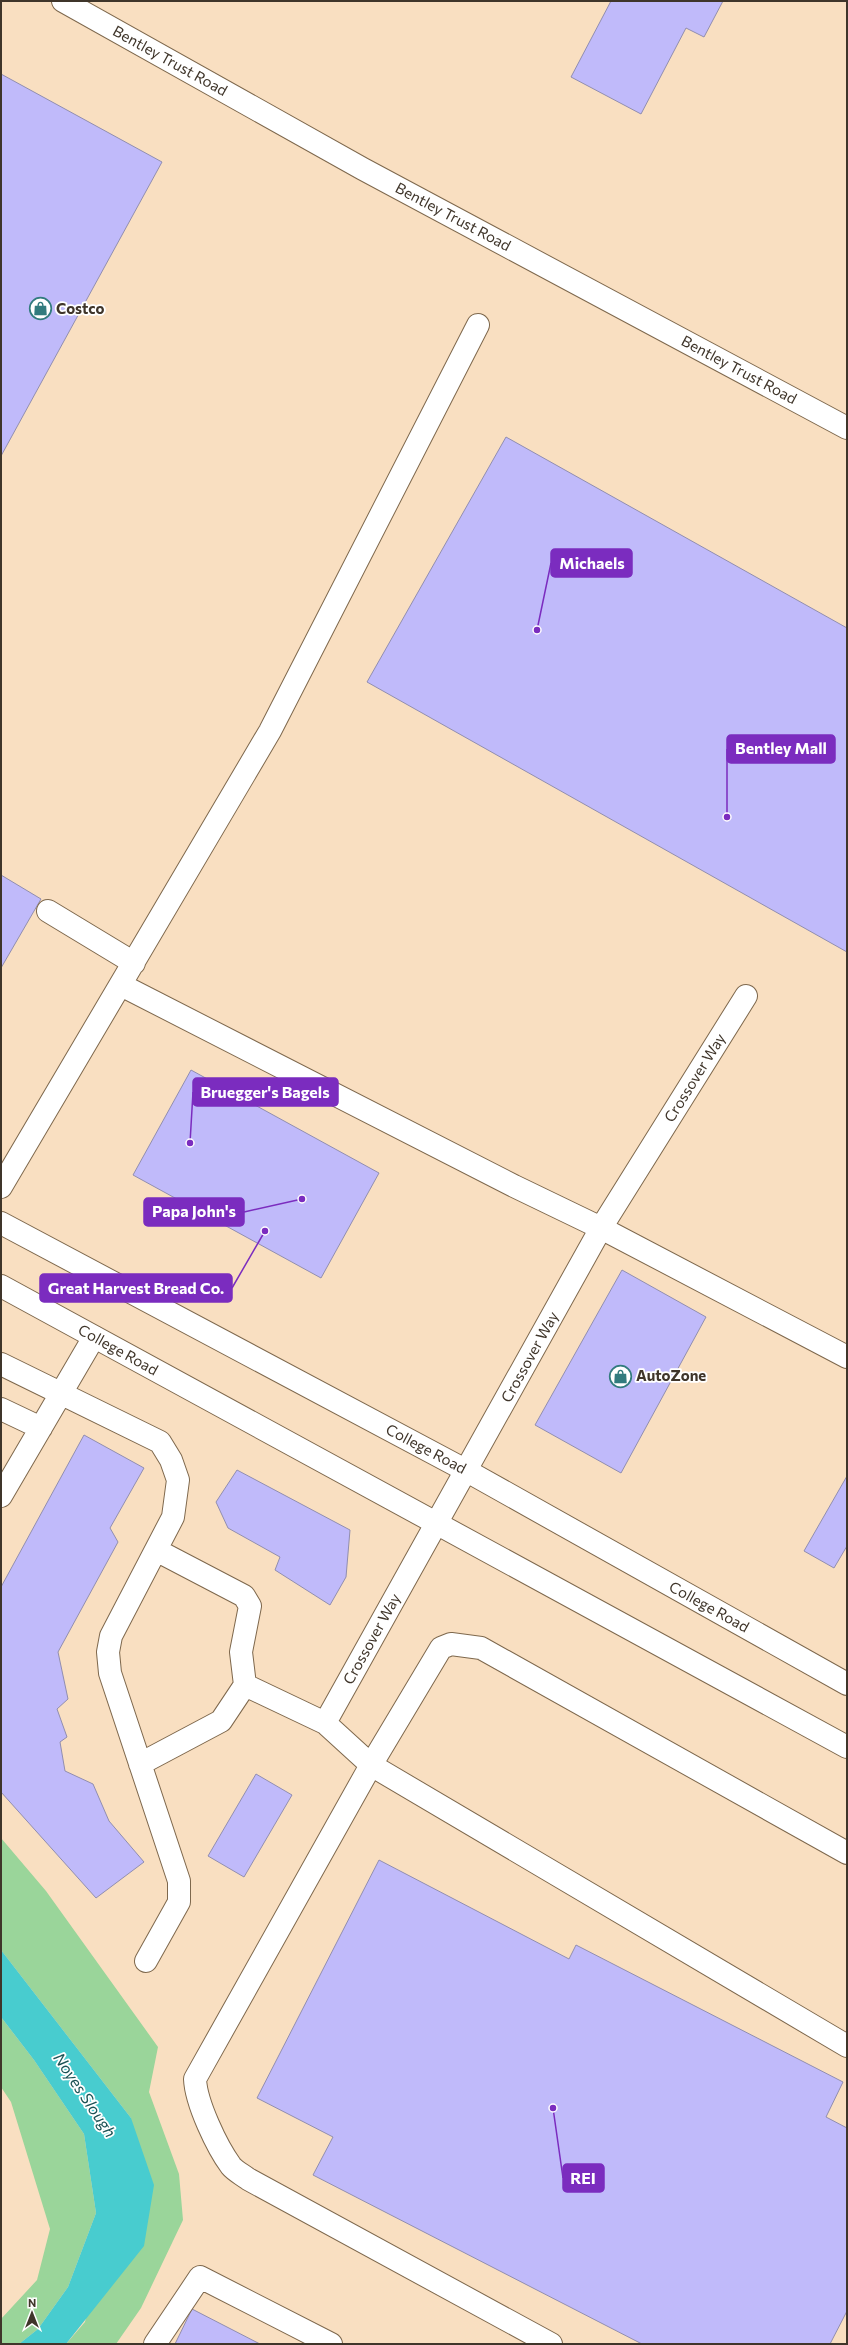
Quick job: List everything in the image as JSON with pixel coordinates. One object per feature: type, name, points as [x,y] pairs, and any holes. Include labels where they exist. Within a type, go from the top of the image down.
[{"type":"main road","name":"Bentley Trust Road","points":[[63,1],[369,172],[847,428]]},
{"type":"main road","points":[[1,1187],[270,731],[478,325]]},
{"type":"main road","points":[[48,911],[134,963]]},
{"type":"main road","points":[[121,985],[514,1186],[601,1228],[847,1357]]},
{"type":"main road","name":"Crossover Way","points":[[325,1723],[467,1471],[601,1228],[746,996]]},
{"type":"main road","name":"College Road","points":[[1,1223],[467,1471],[847,1684]]},
{"type":"main road","name":"College Road","points":[[1,1286],[847,1747]]},
{"type":"main road","points":[[1,1496],[94,1337]]},
{"type":"main road","points":[[1,1364],[160,1442],[171,1460],[178,1480],[173,1517],[111,1636],[108,1652],[110,1673],[179,1881],[179,1902],[146,1961]]},
{"type":"main road","points":[[1,1409],[41,1428]]},
{"type":"main road","points":[[140,1764],[221,1721],[246,1685],[241,1652],[250,1606],[244,1596],[156,1550]]},
{"type":"main road","points":[[551,2344],[248,2179],[231,2167],[200,2107],[196,2094],[195,2080],[372,1765],[441,1648],[451,1644],[468,1645],[481,1648],[847,1853]]},
{"type":"main road","points":[[246,1685],[325,1723],[372,1765],[847,2046]]},
{"type":"main road","points":[[155,2344],[200,2277],[331,2344]]},
{"type":"green space","points":[[1,1838],[46,1891],[158,2047],[149,2092],[179,2174],[183,2220],[141,2308],[116,2344],[66,2344],[85,2322],[131,2118],[1,1950]]},
{"type":"green space","points":[[1,2017],[34,2060],[84,2134],[96,2213],[68,2287],[38,2329],[19,2344],[1,2344],[1,2319],[37,2280],[50,2229],[11,2102],[1,2087]]},
{"type":"water","name":"Noyes Slough","points":[[1,1950],[131,2118],[154,2185],[144,2246],[66,2344],[19,2344],[38,2329],[68,2287],[96,2213],[84,2134],[34,2060],[1,2017]]},
{"type":"building","points":[[611,1],[723,1],[704,37],[686,28],[641,114],[571,77]]},
{"type":"building","name":"Costco","points":[[1,74],[162,162],[1,456]]},
{"type":"building","points":[[506,437],[847,628],[847,952],[367,682]]},
{"type":"building","points":[[1,875],[41,899],[1,968]]},
{"type":"building","points":[[191,1070],[379,1173],[321,1278],[133,1175]]},
{"type":"building","points":[[622,1270],[706,1317],[621,1473],[535,1425]]},
{"type":"building","points":[[84,1435],[144,1468],[110,1528],[118,1542],[58,1652],[68,1699],[57,1709],[67,1737],[60,1742],[65,1771],[93,1784],[109,1821],[144,1862],[96,1898],[1,1792],[1,1587]]},
{"type":"building","points":[[237,1470],[350,1530],[346,1577],[330,1605],[275,1570],[280,1557],[228,1528],[216,1502]]},
{"type":"building","points":[[847,1476],[847,1546],[834,1568],[804,1551]]},
{"type":"building","points":[[256,1774],[292,1795],[244,1877],[208,1856]]},
{"type":"building","points":[[379,1860],[569,1959],[576,1945],[843,2082],[826,2117],[847,2128],[847,2311],[830,2344],[642,2344],[313,2175],[333,2137],[257,2098]]},
{"type":"building","points":[[192,2309],[260,2344],[175,2344]]},
{"type":"place","name":"Costco","points":[[41,309]]},
{"type":"place","name":"Michaels","points":[[537,630]]},
{"type":"place","name":"Bentley Mall","points":[[727,817]]},
{"type":"place","name":"Bruegger's Bagels","points":[[190,1143]]},
{"type":"place","name":"Papa John's","points":[[302,1199]]},
{"type":"place","name":"Great Harvest Bread Co.","points":[[265,1231]]},
{"type":"place","name":"AutoZone","points":[[621,1376]]},
{"type":"place","name":"REI","points":[[553,2108]]}]
